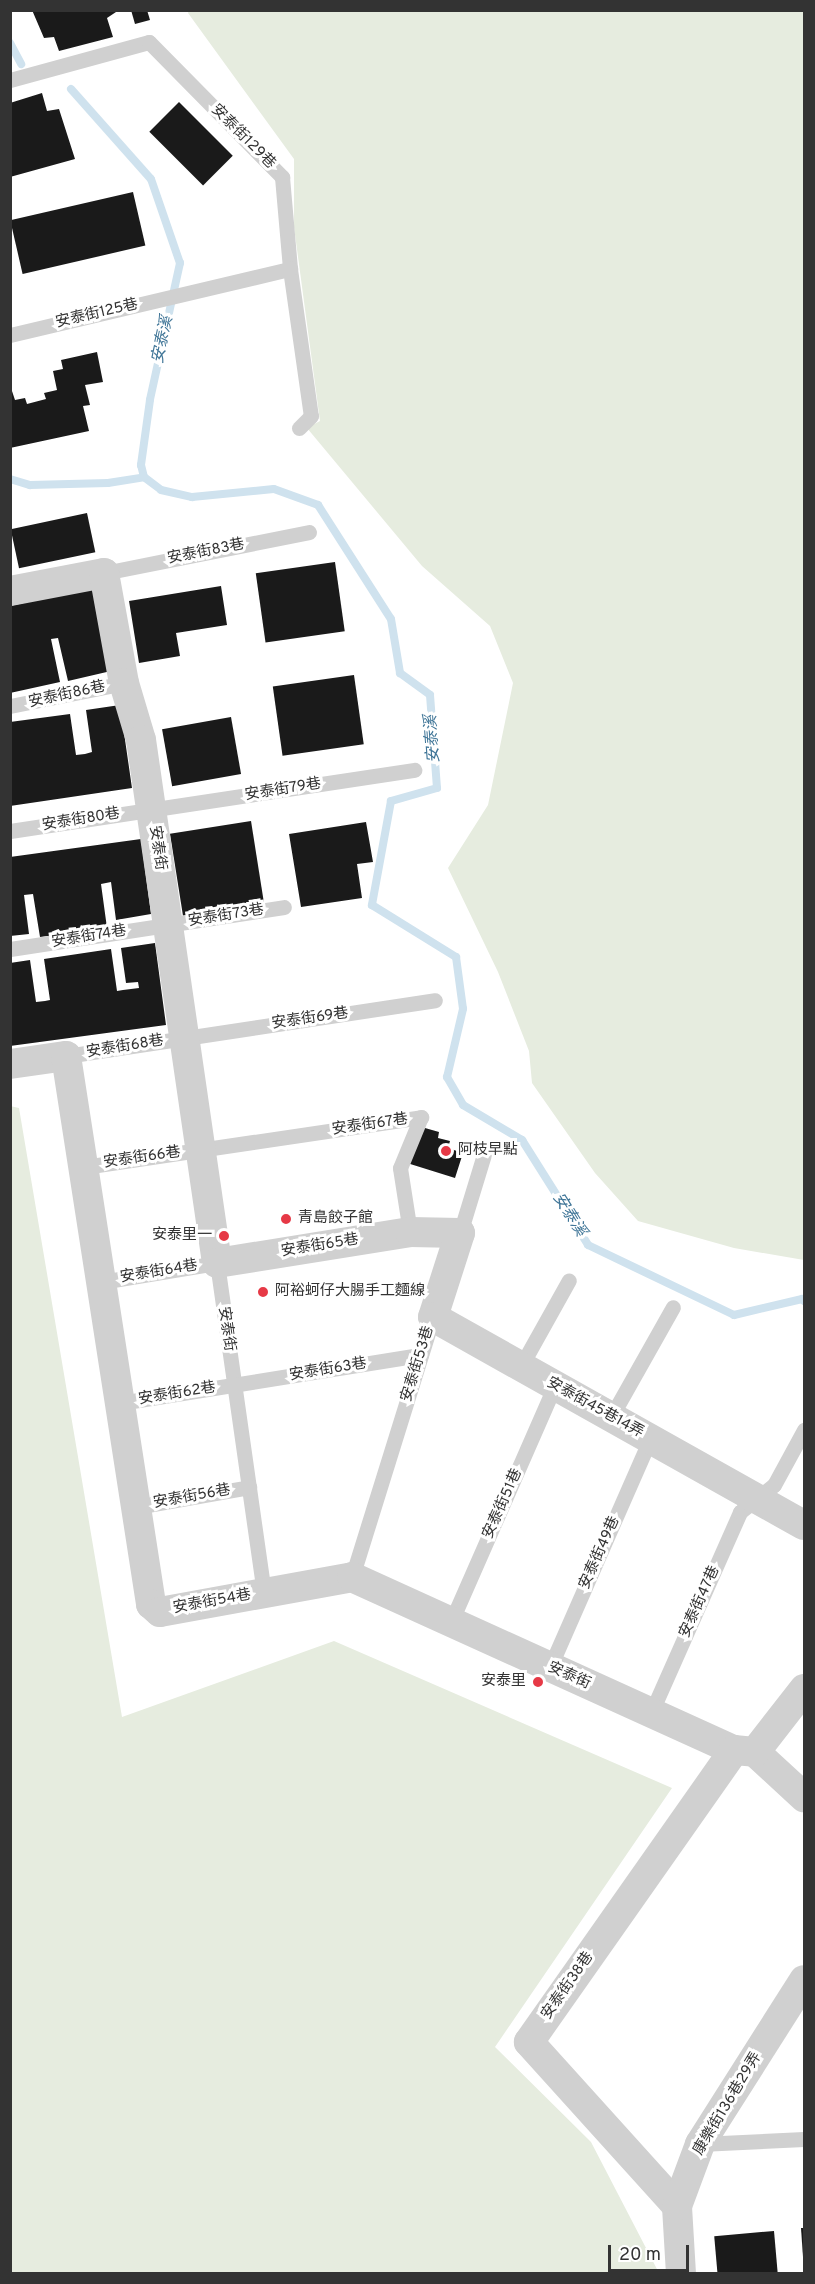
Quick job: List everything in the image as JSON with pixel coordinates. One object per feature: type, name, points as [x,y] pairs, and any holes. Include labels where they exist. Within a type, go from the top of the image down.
[{"type":"street","points":[[10,591],[104,573]]},
{"type":"street","name":"安泰街","points":[[104,573],[124,683],[141,740],[217,1263]]},
{"type":"street","points":[[10,1064],[66,1056],[136,1507]]},
{"type":"street","name":"安泰街65巷","points":[[217,1263],[410,1232],[460,1233]]},
{"type":"street","name":"安泰街53巷","points":[[433,1317],[460,1233]]},
{"type":"street","name":"安泰街45巷14弄","points":[[433,1317],[804,1525]]},
{"type":"street","name":"安泰街54巷","points":[[136,1507],[151,1604],[160,1612],[264,1593]]},
{"type":"street","points":[[264,1593],[352,1577]]},
{"type":"street","name":"安泰街","points":[[352,1577],[651,1713],[744,1751],[804,1797]]},
{"type":"street","points":[[744,1751],[804,1689]]},
{"type":"street","name":"安泰街38巷","points":[[676,2206],[529,2042],[744,1751]]},
{"type":"street","name":"康樂街136巷29弄","points":[[681,2274],[676,2206],[700,2144],[804,1980]]},
{"type":"lane","name":"安泰街129巷","points":[[10,80],[149,42],[282,177],[290,269],[311,417],[299,428]]},
{"type":"lane","name":"安泰街125巷","points":[[10,335],[290,269]]},
{"type":"lane","name":"安泰街83巷","points":[[104,573],[309,532]]},
{"type":"lane","name":"安泰街86巷","points":[[10,706],[124,683]]},
{"type":"lane","name":"安泰街79巷","points":[[152,810],[414,770]]},
{"type":"lane","name":"安泰街80巷","points":[[10,831],[152,810]]},
{"type":"lane","name":"安泰街73巷","points":[[168,924],[284,907]]},
{"type":"lane","name":"安泰街74巷","points":[[10,949],[168,924]]},
{"type":"lane","name":"安泰街69巷","points":[[184,1037],[435,1000]]},
{"type":"lane","name":"安泰街68巷","points":[[66,1056],[184,1037]]},
{"type":"lane","name":"安泰街67巷","points":[[200,1150],[421,1118],[399,1168],[410,1232]]},
{"type":"lane","name":"安泰街66巷","points":[[84,1167],[200,1150]]},
{"type":"lane","name":"安泰街53巷","points":[[460,1233],[485,1151]]},
{"type":"lane","name":"安泰街64巷","points":[[101,1282],[217,1263]]},
{"type":"lane","name":"安泰街","points":[[217,1263],[264,1593]]},
{"type":"lane","points":[[520,1366],[569,1280]]},
{"type":"lane","points":[[611,1417],[673,1307]]},
{"type":"lane","name":"安泰街53巷","points":[[352,1577],[433,1317]]},
{"type":"lane","name":"安泰街63巷","points":[[234,1385],[421,1356]]},
{"type":"lane","name":"安泰街62巷","points":[[120,1403],[234,1385]]},
{"type":"lane","name":"安泰街51巷","points":[[451,1622],[555,1385]]},
{"type":"lane","points":[[757,1498],[774,1485],[804,1430]]},
{"type":"lane","name":"安泰街49巷","points":[[550,1667],[650,1439]]},
{"type":"lane","name":"安泰街56巷","points":[[136,1507],[249,1487]]},
{"type":"lane","name":"安泰街47巷","points":[[651,1713],[740,1512],[757,1498]]},
{"type":"lane","points":[[700,2144],[804,2139]]},
{"type":"shaded area","points":[[189,10],[804,11],[804,1260],[734,1248],[638,1221],[595,1173],[532,1083],[529,1051],[498,972],[448,868],[488,805],[513,683],[490,626],[422,566],[307,428],[320,421],[294,227],[294,159],[188,13]]},
{"type":"shaded area","points":[[10,1106],[19,1108],[122,1717],[334,1641],[672,1788],[495,2047],[591,2142],[659,2273],[11,2273]]},
{"type":"building","points":[[32,10],[119,10],[107,18],[113,37],[59,51],[54,37],[44,38]]},
{"type":"building","points":[[131,10],[147,10],[150,20],[135,24]]},
{"type":"building","points":[[42,93],[47,111],[59,109],[75,159],[10,177],[10,103]]},
{"type":"building","points":[[179,102],[233,156],[203,185],[149,132]]},
{"type":"building","points":[[133,192],[145,246],[23,274],[10,220]]},
{"type":"building","points":[[97,352],[103,382],[85,385],[90,405],[83,406],[89,431],[10,448],[10,385],[15,400],[25,398],[27,404],[46,399],[44,393],[57,390],[53,371],[63,369],[61,360]]},
{"type":"building","points":[[87,513],[95,552],[19,568],[11,529]]},
{"type":"building","points":[[335,562],[345,631],[266,642],[256,573]]},
{"type":"building","points":[[221,586],[227,625],[176,633],[180,656],[139,663],[129,601]]},
{"type":"building","points":[[92,588],[111,671],[68,681],[58,638],[51,639],[60,682],[10,693],[10,606]]},
{"type":"building","points":[[354,675],[364,744],[283,756],[273,686]]},
{"type":"building","points":[[120,705],[132,788],[10,806],[10,722],[70,714],[76,755],[85,754],[92,752],[86,710]]},
{"type":"building","points":[[231,717],[241,774],[172,786],[162,729]]},
{"type":"building","points":[[251,821],[264,903],[183,916],[170,834]]},
{"type":"building","points":[[366,822],[373,862],[357,864],[362,898],[301,907],[289,834]]},
{"type":"building","points":[[141,839],[151,914],[116,920],[111,882],[101,884],[107,928],[40,937],[33,894],[24,895],[29,934],[10,936],[10,857]]},
{"type":"building","points":[[155,943],[166,1025],[10,1046],[10,963],[30,960],[36,1002],[45,1001],[50,1000],[44,959],[111,949],[117,991],[139,988],[138,982],[126,983],[121,948]]},
{"type":"building","points":[[418,1126],[439,1132],[438,1138],[450,1141],[448,1148],[463,1153],[455,1178],[407,1163]]},
{"type":"building","points":[[801,2228],[804,2228],[804,2257],[803,2257]]},
{"type":"building","points":[[774,2231],[778,2274],[718,2274],[714,2236]]},
{"type":"waterway","name":"安泰溪","points":[[10,43],[21,64]]},
{"type":"waterway","name":"安泰溪","points":[[71,89],[151,179],[180,263],[150,400],[141,465],[144,477],[161,490],[192,497],[274,489],[318,505],[391,619],[400,673],[430,695],[437,788],[391,801],[372,905],[456,957],[463,1009],[447,1077],[463,1105],[522,1140],[588,1245],[734,1315],[802,1299],[804,1301]]},
{"type":"waterway","points":[[10,479],[30,485],[108,483],[144,477]]},
{"type":"place","name":"阿枝早點","points":[[446,1151]]},
{"type":"place","name":"青島餃子館","points":[[286,1219]]},
{"type":"place","name":"安泰里一","points":[[224,1236]]},
{"type":"place","name":"阿裕蚵仔大腸手工麵線","points":[[263,1292]]},
{"type":"place","name":"安泰里","points":[[538,1682]]}]
